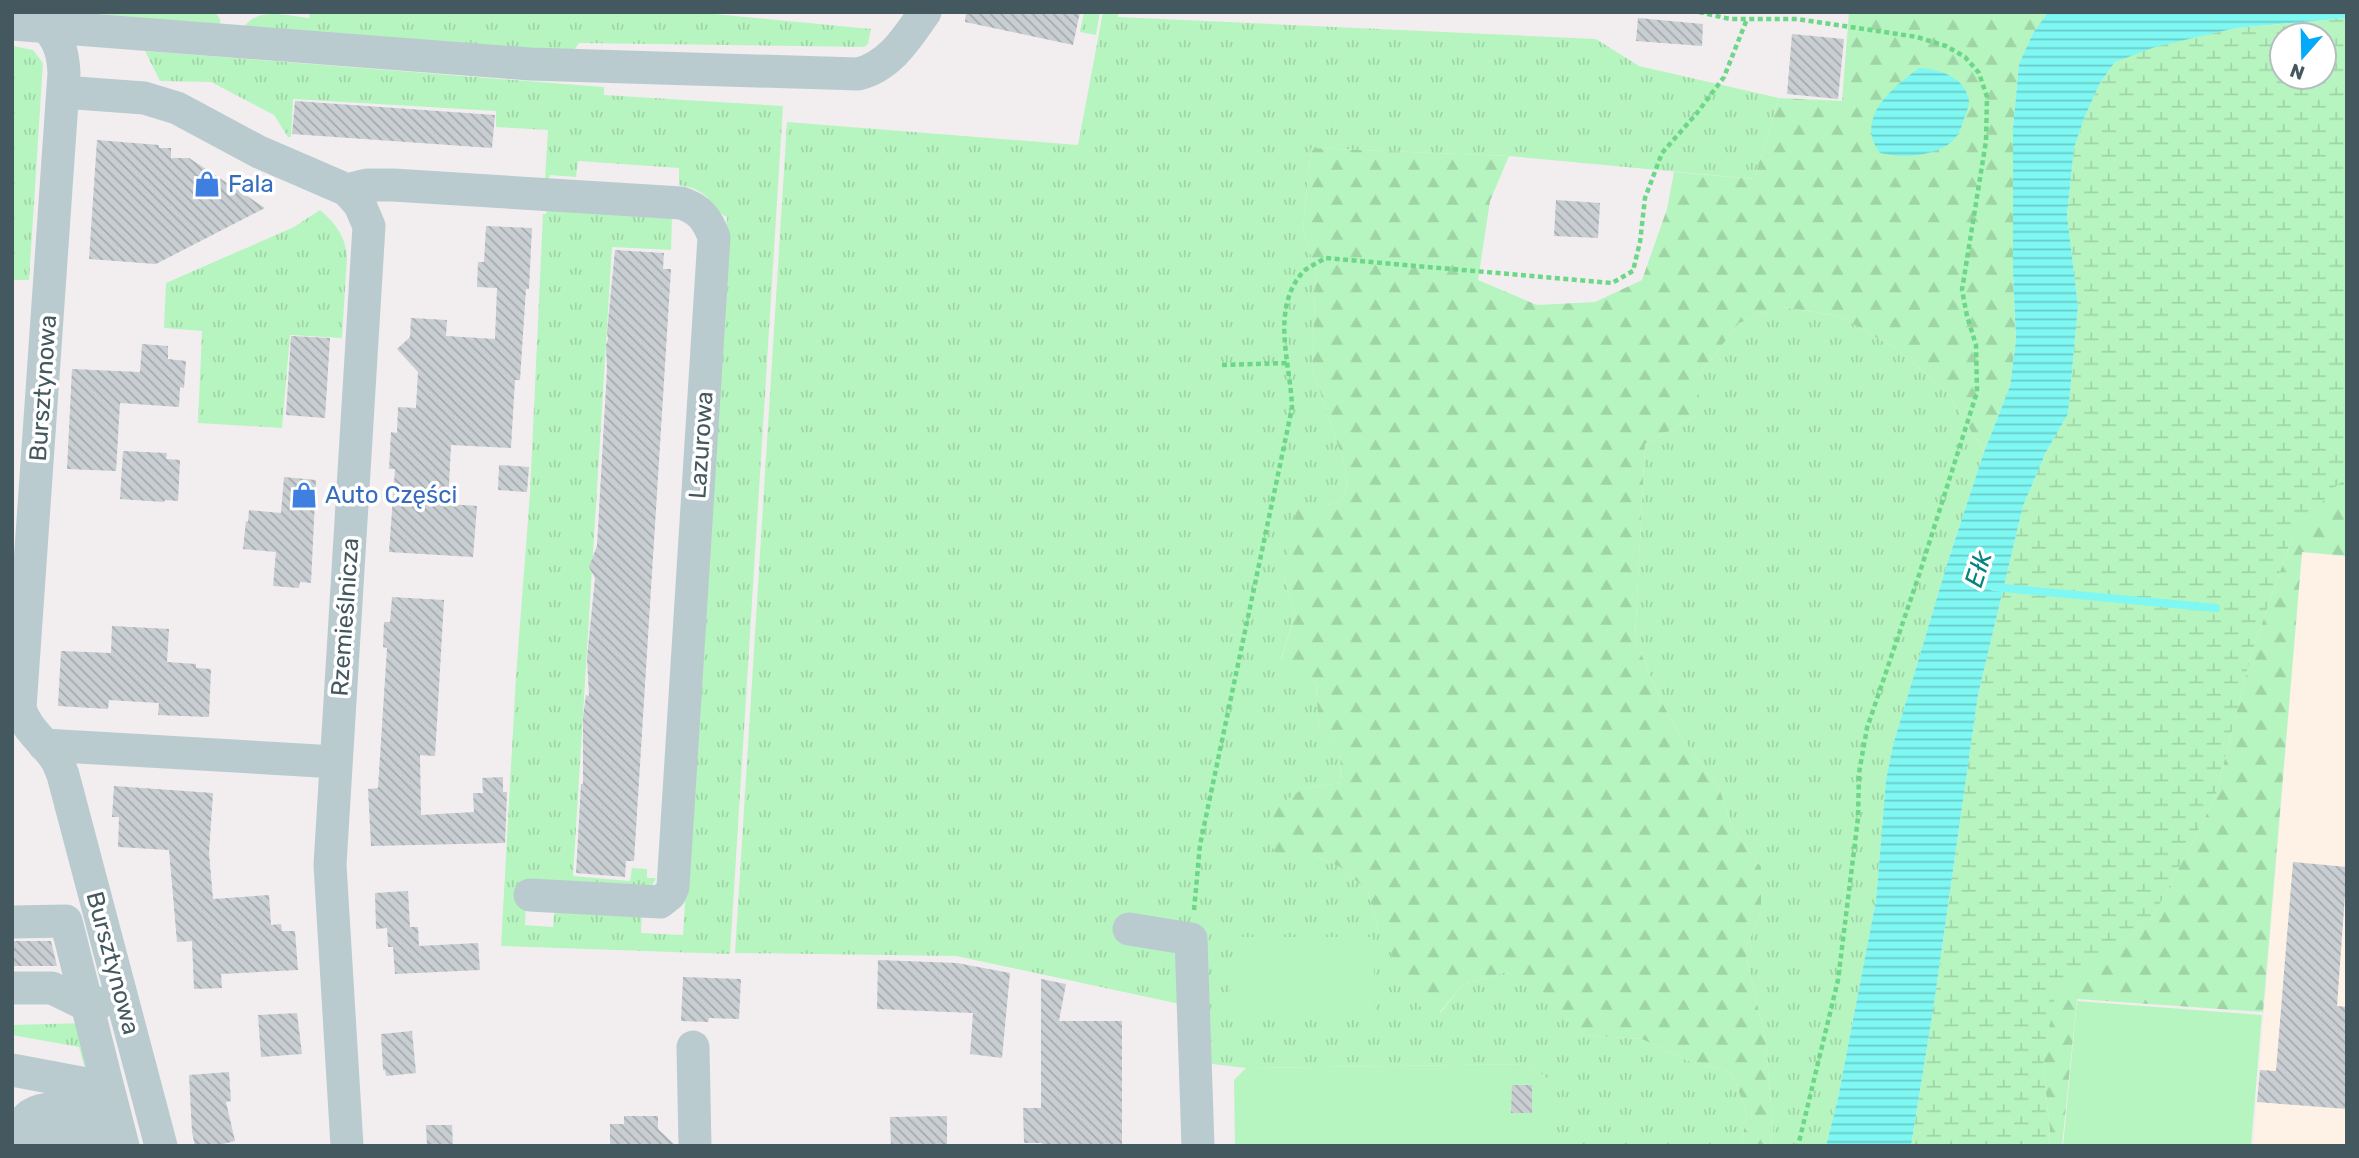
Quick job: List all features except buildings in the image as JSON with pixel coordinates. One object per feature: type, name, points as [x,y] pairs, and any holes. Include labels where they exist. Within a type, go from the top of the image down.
[{"type":"street","points":[[12,24],[530,64],[858,74],[874,70],[888,59],[905,41],[925,12]]},
{"type":"street","name":"Bursztynowa","points":[[47,27],[58,41],[64,56],[63,92],[20,708],[29,728],[56,759],[63,775],[161,1146]]},
{"type":"street","points":[[63,92],[120,95],[163,103],[258,152],[347,190]]},
{"type":"street","name":"Lazurowa","points":[[347,190],[367,185],[393,185],[681,203],[695,207],[704,216],[714,237],[673,887],[670,894],[660,902],[530,895]]},
{"type":"street","name":"Rzemieślnicza","points":[[347,190],[360,205],[369,226],[330,865],[347,1146]]},
{"type":"street","points":[[44,745],[336,762]]},
{"type":"street","points":[[12,922],[66,921],[108,1088],[117,1138]]},
{"type":"street","points":[[1129,929],[1191,939],[1198,1146]]},
{"type":"street","points":[[12,988],[52,988],[87,1005],[122,998]]},
{"type":"street","points":[[693,1047],[695,1146]]},
{"type":"street","points":[[12,1070],[108,1088]]},
{"type":"street","points":[[18,1146],[17,1138],[25,1120],[40,1109],[56,1107],[117,1138]]},
{"type":"path","points":[[1699,12],[1730,19],[1797,19],[1917,37],[1945,46],[1965,57],[1979,73],[1987,97],[1986,141],[1962,290],[1976,345],[1977,392],[1867,728],[1859,772],[1858,818],[1838,980],[1798,1146]]},
{"type":"path","points":[[1191,939],[1200,845],[1292,408],[1292,386],[1284,325],[1289,295],[1303,271],[1325,258],[1612,284],[1633,271],[1640,242],[1645,198],[1662,153],[1724,77],[1747,19]]},
{"type":"path","points":[[1222,365],[1287,363]]},
{"type":"shaded area","points":[[2302,552],[2347,557],[2347,1146],[2253,1146]]},
{"type":"green space","points":[[73,12],[215,12],[220,24]]},
{"type":"green space","points":[[310,12],[693,12],[871,29],[868,44],[864,47],[579,43],[574,50],[531,52],[245,26],[258,16],[309,18]]},
{"type":"green space","points":[[1084,12],[1100,12],[1096,35],[1080,32]]},
{"type":"green space","points":[[1103,12],[1118,12],[1118,17],[1596,39],[1639,66],[1779,98],[1754,179],[1509,156],[1311,148],[1303,229],[1316,271],[1312,368],[1345,466],[1347,486],[1342,501],[1328,505],[1284,577],[1295,615],[1281,659],[1316,683],[1319,732],[1340,750],[1341,783],[1304,788],[1312,854],[1340,867],[1368,891],[1378,930],[1440,1013],[1463,985],[1506,972],[1539,992],[1585,1035],[1642,1039],[1686,1060],[1732,1073],[1747,1114],[1741,1146],[1549,1146],[1549,1081],[1531,1064],[1246,1068],[1204,1063],[1203,1009],[956,956],[735,953],[787,122],[1078,145]]},
{"type":"green space","points":[[1849,12],[2048,12],[2033,33],[2019,64],[2013,128],[2016,340],[2010,386],[1984,452],[1947,392],[1898,350],[1839,316],[1783,307],[1739,323],[1699,375],[1699,415],[1645,444],[1635,639],[1661,701],[1680,735],[1719,788],[1733,829],[1761,867],[1761,913],[1745,950],[1766,1043],[1773,1129],[1770,1146],[1741,1146],[1747,1114],[1732,1073],[1686,1060],[1642,1039],[1585,1035],[1538,992],[1506,972],[1463,985],[1439,1013],[1419,1006],[1378,930],[1368,891],[1340,867],[1312,854],[1279,861],[1264,828],[1273,809],[1304,788],[1341,783],[1340,750],[1319,732],[1316,683],[1281,660],[1295,615],[1284,577],[1297,507],[1328,505],[1342,501],[1347,486],[1345,466],[1312,368],[1316,271],[1303,229],[1311,148],[1509,156],[1490,201],[1478,280],[1537,305],[1595,302],[1642,280],[1667,209],[1674,172],[1754,179],[1779,98],[1842,101]]},
{"type":"green space","points":[[2347,18],[2347,479],[2336,486],[2292,537],[2251,655],[2215,798],[2153,917],[2056,991],[2043,1064],[2050,1132],[2048,1146],[1911,1146],[1978,695],[2023,506],[2046,452],[2068,414],[2078,306],[2067,215],[2074,148],[2100,83],[2115,62],[2155,46],[2236,28],[2268,25],[2268,91],[2338,91],[2338,21],[2314,21]]},
{"type":"green space","points":[[12,39],[14,46],[33,50],[43,63],[29,280],[12,280]]},
{"type":"green space","points":[[145,51],[604,87],[604,95],[783,106],[730,954],[501,946],[516,676],[530,493],[543,214],[546,214],[547,209],[672,217],[671,250],[612,247],[573,876],[630,881],[632,868],[647,869],[647,878],[656,878],[651,888],[527,887],[525,925],[553,927],[555,905],[642,911],[641,933],[683,935],[727,217],[702,193],[679,185],[679,168],[578,161],[576,177],[550,175],[549,179],[545,179],[548,130],[496,127],[496,111],[293,99],[291,137],[288,137],[274,115],[211,82],[160,81]]},
{"type":"green space","points":[[320,210],[338,230],[346,249],[342,338],[290,335],[282,428],[198,423],[202,331],[164,328],[166,283],[294,227]]},
{"type":"green space","points":[[1782,307],[1839,316],[1898,350],[1947,392],[1984,452],[1947,564],[1893,745],[1886,780],[1876,900],[1838,1098],[1826,1146],[1770,1146],[1773,1129],[1766,1043],[1745,950],[1761,913],[1761,867],[1733,829],[1719,788],[1680,735],[1661,701],[1635,639],[1645,444],[1699,415],[1699,375],[1739,323]]},
{"type":"green space","points":[[2347,479],[2347,556],[2302,552],[2263,1012],[2077,999],[2062,1146],[2048,1146],[2050,1132],[2043,1064],[2055,991],[2153,917],[2215,798],[2251,655],[2292,537],[2336,485]]},
{"type":"green space","points":[[1234,937],[1373,937],[1375,1016],[1241,1017],[1229,1006]]},
{"type":"green space","points":[[2077,1001],[2262,1015],[2251,1146],[2063,1146]]},
{"type":"green space","points":[[85,1023],[86,1073],[79,1047],[12,1035],[12,1025]]},
{"type":"green space","points":[[1531,1064],[1549,1081],[1549,1146],[1235,1146],[1234,1080],[1246,1068]]},
{"type":"water","name":"Ełk","points":[[2048,12],[2347,12],[2347,18],[2268,21],[2268,25],[2236,28],[2155,47],[2115,62],[2100,83],[2074,148],[2067,215],[2078,306],[2068,414],[2046,452],[2023,506],[1978,695],[1911,1146],[1826,1146],[1838,1098],[1876,900],[1886,780],[1893,745],[1947,564],[1984,452],[2010,386],[2016,340],[2013,128],[2019,64],[2033,33]]},
{"type":"water","points":[[1919,68],[1943,73],[1963,86],[1969,101],[1960,130],[1948,145],[1929,153],[1896,156],[1880,153],[1873,140],[1871,128],[1874,116],[1888,94]]},
{"type":"waterway","name":"Ełk","points":[[1993,587],[2216,608]]},
{"type":"place","name":"Fala","points":[[207,184]]},
{"type":"place","name":"Auto Części","points":[[304,495]]}]
